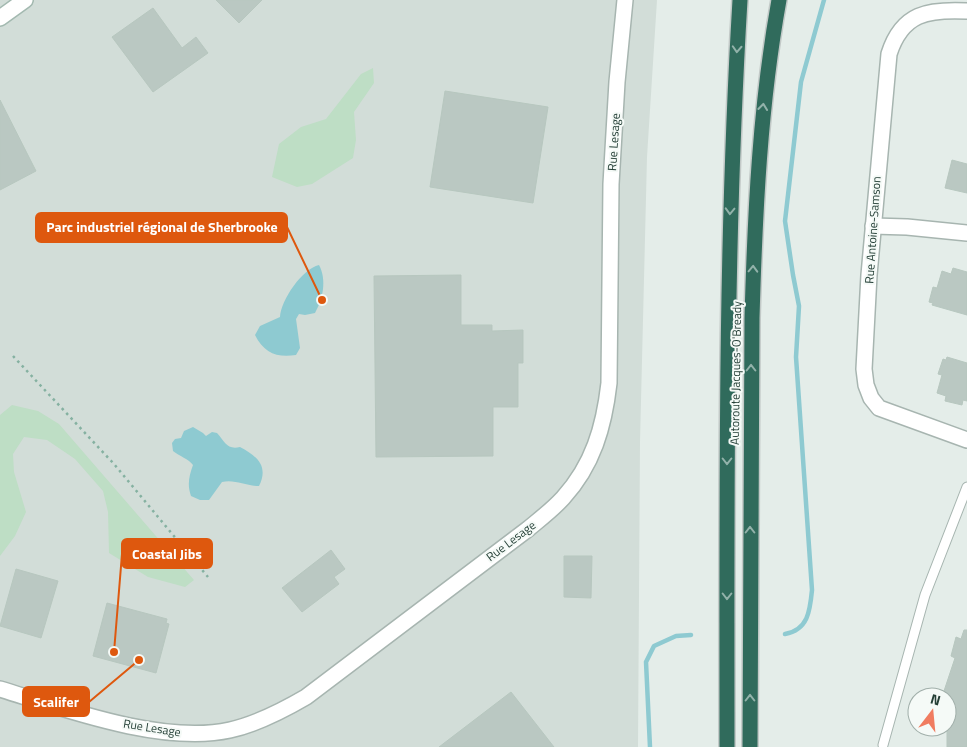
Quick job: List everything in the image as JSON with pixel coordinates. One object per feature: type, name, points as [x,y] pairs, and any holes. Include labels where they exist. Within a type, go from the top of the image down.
[{"type":"highway","name":"Autoroute Jacques-O'Bready","points":[[727,747],[728,289],[740,0]]},
{"type":"highway","name":"Autoroute Jacques-O'Bready","points":[[750,747],[751,424],[754,247],[762,119],[779,0]]},
{"type":"street","points":[[0,18],[25,0]]},
{"type":"street","name":"Rue Lesage","points":[[0,689],[88,715],[151,730],[183,734],[208,734],[249,725],[271,716],[306,697],[528,529],[562,499],[575,483],[596,445],[607,404],[609,383],[611,184],[617,82],[626,0]]},
{"type":"street","name":"Rue Antoine-Samson","points":[[967,11],[936,10],[924,14],[910,21],[893,40],[886,69],[864,369],[866,385],[871,398],[879,408],[967,440]]},
{"type":"street","points":[[873,226],[907,227],[967,233]]},
{"type":"lane","points":[[883,745],[924,596],[967,487]]},
{"type":"path","points":[[13,356],[114,464],[208,577]]},
{"type":"shaded area","points":[[0,0],[657,0],[647,157],[640,442],[638,747],[0,747]]},
{"type":"green space","points":[[373,68],[374,83],[354,112],[356,140],[353,158],[312,184],[297,187],[272,177],[279,144],[301,127],[326,119],[361,74]]},
{"type":"green space","points":[[12,405],[38,411],[59,424],[194,580],[185,587],[148,577],[109,553],[108,512],[103,491],[75,459],[47,440],[24,437],[13,454],[14,472],[26,512],[15,536],[0,556],[0,415]]},
{"type":"water","points":[[319,265],[323,277],[323,289],[318,308],[315,313],[299,314],[296,319],[300,348],[296,355],[283,356],[272,353],[263,346],[255,335],[260,326],[280,317],[288,294],[299,279],[306,272]]},
{"type":"water","points":[[193,427],[206,436],[212,432],[217,433],[229,446],[240,447],[252,454],[262,467],[263,473],[259,486],[231,481],[222,482],[209,500],[200,500],[191,496],[189,480],[193,465],[173,451],[172,443],[175,439],[181,438],[184,431]]},
{"type":"building","points":[[216,0],[262,0],[239,23]]},
{"type":"building","points":[[153,8],[182,48],[196,37],[208,53],[153,92],[112,37]]},
{"type":"building","points":[[445,91],[548,107],[533,203],[430,187]]},
{"type":"building","points":[[0,100],[36,171],[0,190]]},
{"type":"building","points":[[952,160],[967,164],[967,193],[945,188]]},
{"type":"building","points":[[953,268],[967,272],[967,315],[932,305],[933,303],[929,302],[933,287],[937,288],[942,271],[951,274]]},
{"type":"building","points":[[461,275],[461,325],[492,325],[492,331],[523,330],[523,363],[518,363],[518,407],[493,407],[493,456],[376,457],[374,276]]},
{"type":"building","points":[[947,357],[967,363],[967,401],[963,400],[962,405],[945,401],[946,396],[937,393],[942,375],[938,374],[943,359],[946,360]]},
{"type":"building","points":[[331,550],[345,569],[334,577],[339,584],[302,612],[282,588]]},
{"type":"building","points":[[564,556],[592,556],[591,598],[564,597]]},
{"type":"building","points":[[16,569],[58,581],[41,638],[0,626]]},
{"type":"building","points":[[107,603],[167,619],[166,623],[169,624],[156,673],[93,656]]},
{"type":"building","points":[[964,630],[967,630],[967,747],[947,747],[947,737],[957,737],[957,687],[945,687],[955,658],[951,656],[956,637],[961,639]]},
{"type":"building","points":[[511,692],[554,747],[439,747]]},
{"type":"waterway","points":[[785,634],[793,632],[803,624],[809,612],[812,590],[796,357],[799,306],[785,221],[801,82],[824,0]]},
{"type":"waterway","points":[[650,747],[646,662],[654,646],[676,636],[691,635]]},
{"type":"place","name":"Parc industriel régional de Sherbrooke","points":[[322,300]]},
{"type":"place","name":"Coastal Jibs","points":[[114,652]]},
{"type":"place","name":"Scalifer","points":[[139,660]]}]
